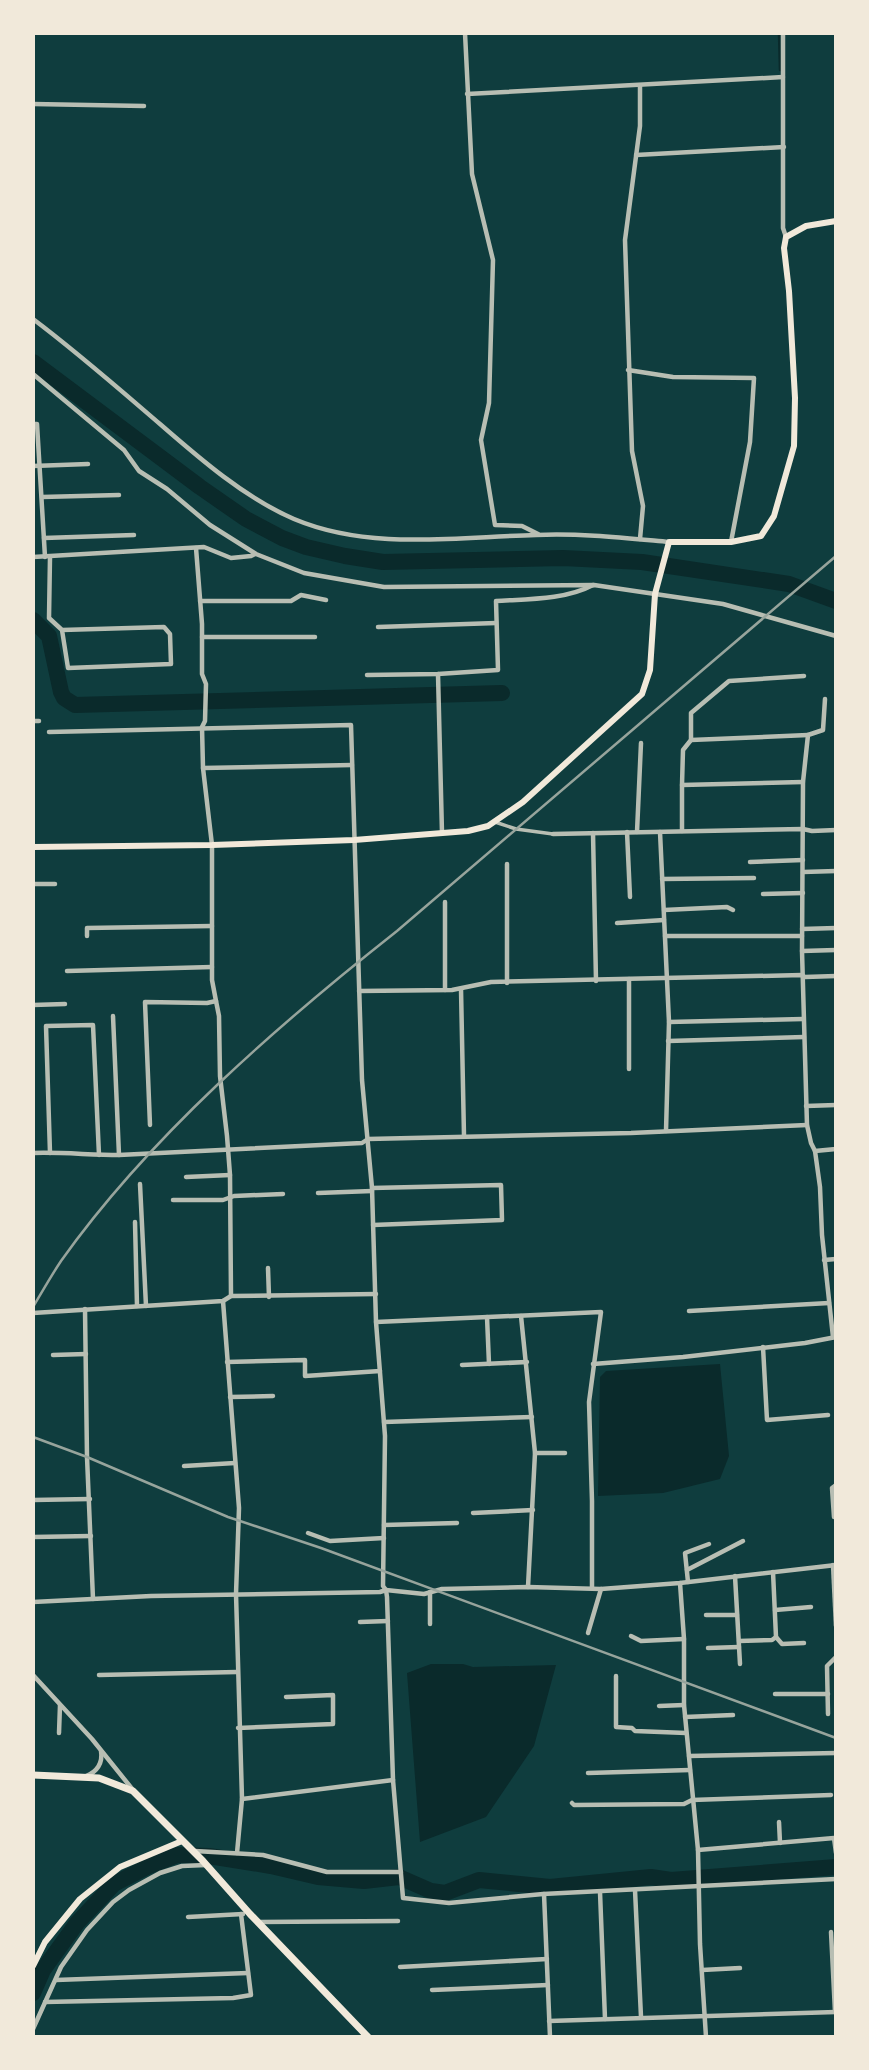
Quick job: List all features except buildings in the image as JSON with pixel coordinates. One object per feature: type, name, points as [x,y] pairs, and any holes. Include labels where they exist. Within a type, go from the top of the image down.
[{"type":"highway","points":[[33,1775],[99,1778],[133,1791],[368,2037]]},
{"type":"main road","points":[[33,847],[212,845],[442,834],[488,826],[523,802],[642,694],[650,670],[655,594],[669,542],[732,542],[761,536],[774,516],[794,446],[795,398],[784,248],[786,237],[806,226],[836,222]]},
{"type":"main road","points":[[33,1966],[45,1942],[80,1899],[120,1867],[183,1841]]},
{"type":"street","points":[[465,33],[472,174],[493,260],[489,404],[481,440],[487,485],[495,525],[522,526],[539,534]]},
{"type":"street","points":[[783,33],[783,228],[786,237]]},
{"type":"street","points":[[467,94],[783,77]]},
{"type":"street","points":[[640,86],[640,126],[625,240],[632,451],[643,506],[640,539]]},
{"type":"street","points":[[33,104],[144,106]]},
{"type":"street","points":[[636,155],[784,147]]},
{"type":"street","points":[[33,319],[71,347],[203,461],[250,494],[294,519],[338,533],[378,539],[539,534],[669,542]]},
{"type":"street","points":[[628,370],[673,377],[754,378],[750,442],[732,542]]},
{"type":"street","points":[[33,374],[124,450],[139,471],[167,489],[210,525],[256,554],[304,573],[384,587],[594,584],[723,604],[836,636]]},
{"type":"street","points":[[33,424],[37,424],[44,538],[48,557],[49,618],[62,630],[68,668],[171,664],[170,634],[164,627],[62,630]]},
{"type":"street","points":[[33,466],[88,464]]},
{"type":"street","points":[[42,497],[119,495]]},
{"type":"street","points":[[33,508],[42,507]]},
{"type":"street","points":[[44,538],[134,535]]},
{"type":"street","points":[[33,557],[204,547],[231,558],[256,554]]},
{"type":"street","points":[[196,548],[202,674],[206,684],[205,721],[202,727],[203,768],[212,845],[212,980],[219,1016],[219,1076],[230,1175],[231,1296]]},
{"type":"street","points":[[367,675],[498,670],[496,601],[580,592],[594,584]]},
{"type":"street","points":[[200,601],[291,601],[301,595],[326,600]]},
{"type":"street","points":[[378,627],[496,623]]},
{"type":"street","points":[[202,637],[315,637]]},
{"type":"street","points":[[438,674],[442,834]]},
{"type":"street","points":[[682,831],[683,750],[691,740],[691,713],[729,681],[804,676]]},
{"type":"street","points":[[691,740],[808,736],[823,730],[825,699]]},
{"type":"street","points":[[49,732],[351,725],[362,1080],[372,1189],[376,1322],[384,1422],[383,1586],[386,1590],[388,1621],[393,1780],[403,1898],[449,1903],[544,1894],[836,1880]]},
{"type":"street","points":[[593,1364],[683,1357],[805,1343],[834,1337],[824,1260],[820,1187],[815,1151],[807,1125],[806,1106],[802,929],[803,782],[808,736]]},
{"type":"street","points":[[637,832],[641,743]]},
{"type":"street","points":[[203,768],[352,765]]},
{"type":"street","points":[[682,785],[803,782]]},
{"type":"street","points":[[495,822],[516,829],[553,834],[803,828],[811,831],[836,830]]},
{"type":"street","points":[[593,832],[596,981]]},
{"type":"street","points":[[627,832],[630,897]]},
{"type":"street","points":[[660,832],[669,1022],[666,1132]]},
{"type":"street","points":[[750,862],[803,860]]},
{"type":"street","points":[[507,864],[507,982]]},
{"type":"street","points":[[803,872],[836,871]]},
{"type":"street","points":[[662,879],[754,878]]},
{"type":"street","points":[[33,884],[55,884]]},
{"type":"street","points":[[763,894],[803,893]]},
{"type":"street","points":[[445,902],[445,990]]},
{"type":"street","points":[[664,910],[733,909]]},
{"type":"street","points":[[617,923],[664,920]]},
{"type":"street","points":[[88,936],[87,928],[212,926]]},
{"type":"street","points":[[802,929],[836,928]]},
{"type":"street","points":[[665,936],[802,936]]},
{"type":"street","points":[[802,951],[836,950]]},
{"type":"street","points":[[67,971],[212,967]]},
{"type":"street","points":[[359,992],[461,989],[491,982],[836,976]]},
{"type":"street","points":[[629,979],[629,1069]]},
{"type":"street","points":[[461,989],[464,1136]]},
{"type":"street","points":[[150,1125],[145,1002],[216,1001]]},
{"type":"street","points":[[33,1005],[65,1004]]},
{"type":"street","points":[[113,1017],[119,1155]]},
{"type":"street","points":[[669,1022],[803,1019]]},
{"type":"street","points":[[50,1153],[46,1026],[93,1025],[99,1155]]},
{"type":"street","points":[[668,1041],[804,1037]]},
{"type":"street","points":[[806,1106],[836,1105]]},
{"type":"street","points":[[33,1153],[119,1155],[362,1143],[368,1139],[666,1132],[807,1125]]},
{"type":"street","points":[[815,1151],[836,1149]]},
{"type":"street","points":[[186,1177],[230,1175]]},
{"type":"street","points":[[140,1184],[146,1306]]},
{"type":"street","points":[[318,1193],[501,1185],[502,1220],[373,1225]]},
{"type":"street","points":[[173,1200],[223,1200],[230,1197],[284,1194]]},
{"type":"street","points":[[135,1222],[137,1306]]},
{"type":"street","points":[[824,1260],[836,1259]]},
{"type":"street","points":[[268,1268],[269,1297]]},
{"type":"street","points":[[33,1313],[223,1301],[231,1296],[376,1294]]},
{"type":"street","points":[[223,1301],[239,1508],[236,1594],[242,1800],[237,1853]]},
{"type":"street","points":[[689,1311],[829,1303]]},
{"type":"street","points":[[85,1309],[93,1599]]},
{"type":"street","points":[[376,1322],[601,1312],[589,1402],[592,1588]]},
{"type":"street","points":[[521,1316],[535,1453],[528,1587]]},
{"type":"street","points":[[487,1317],[489,1364]]},
{"type":"street","points":[[762,1347],[767,1420],[828,1415]]},
{"type":"street","points":[[53,1355],[86,1354]]},
{"type":"street","points":[[227,1362],[305,1360],[305,1376],[380,1371]]},
{"type":"street","points":[[462,1365],[527,1362]]},
{"type":"street","points":[[230,1397],[274,1396]]},
{"type":"street","points":[[384,1422],[532,1417]]},
{"type":"street","points":[[535,1453],[565,1453]]},
{"type":"street","points":[[184,1466],[235,1463]]},
{"type":"street","points":[[834,1517],[832,1488],[836,1485]]},
{"type":"street","points":[[33,1500],[90,1499]]},
{"type":"street","points":[[473,1513],[533,1510]]},
{"type":"street","points":[[384,1525],[457,1523]]},
{"type":"street","points":[[308,1533],[330,1541],[384,1538]]},
{"type":"street","points":[[33,1537],[91,1536]]},
{"type":"street","points":[[687,1570],[743,1541]]},
{"type":"street","points":[[688,1582],[685,1553],[709,1544]]},
{"type":"street","points":[[33,1602],[386,1590],[424,1594],[442,1589],[601,1589],[680,1583],[834,1565],[836,1626]]},
{"type":"street","points":[[773,1572],[776,1637],[782,1644],[804,1643]]},
{"type":"street","points":[[735,1576],[740,1664]]},
{"type":"street","points":[[680,1583],[684,1639],[684,1705],[698,1850],[706,2037]]},
{"type":"street","points":[[588,1633],[601,1589]]},
{"type":"street","points":[[430,1592],[430,1624]]},
{"type":"street","points":[[775,1610],[811,1607]]},
{"type":"street","points":[[706,1615],[737,1615]]},
{"type":"street","points":[[360,1622],[388,1621]]},
{"type":"street","points":[[631,1636],[641,1641],[684,1639]]},
{"type":"street","points":[[708,1648],[772,1640],[776,1637]]},
{"type":"street","points":[[828,1714],[827,1666],[835,1659]]},
{"type":"street","points":[[99,1675],[237,1672]]},
{"type":"street","points":[[33,1675],[100,1748],[133,1791]]},
{"type":"street","points":[[616,1676],[616,1727],[632,1728],[635,1731],[686,1733]]},
{"type":"street","points":[[775,1694],[828,1694]]},
{"type":"street","points":[[239,1728],[333,1724],[333,1695],[286,1697]]},
{"type":"street","points":[[59,1733],[60,1704]]},
{"type":"street","points":[[659,1706],[684,1705]]},
{"type":"street","points":[[685,1717],[733,1715]]},
{"type":"street","points":[[78,1776],[88,1776],[96,1771],[102,1758],[100,1748]]},
{"type":"street","points":[[689,1756],[836,1754]]},
{"type":"street","points":[[588,1773],[690,1770]]},
{"type":"street","points":[[242,1800],[393,1780]]},
{"type":"street","points":[[572,1803],[684,1804],[692,1800],[831,1795]]},
{"type":"street","points":[[779,1822],[779,1843]]},
{"type":"street","points":[[698,1850],[834,1838],[836,1853]]},
{"type":"street","points":[[192,1851],[263,1856],[327,1872],[401,1872]]},
{"type":"street","points":[[33,2029],[61,1967],[87,1930],[113,1902],[160,1873],[204,1863]]},
{"type":"street","points":[[635,1890],[641,2017]]},
{"type":"street","points":[[600,1892],[605,2019]]},
{"type":"street","points":[[544,1894],[550,2037]]},
{"type":"street","points":[[45,2002],[233,1998],[251,1995],[241,1914]]},
{"type":"street","points":[[188,1917],[250,1914]]},
{"type":"street","points":[[258,1922],[398,1921]]},
{"type":"street","points":[[549,2021],[836,2012],[831,1932]]},
{"type":"street","points":[[400,1967],[547,1959]]},
{"type":"street","points":[[702,1970],[740,1968]]},
{"type":"street","points":[[56,1980],[248,1973]]},
{"type":"street","points":[[432,1990],[548,1985]]},
{"type":"water","points":[[720,1364],[729,1456],[720,1479],[663,1493],[598,1496],[600,1377],[606,1371]]},
{"type":"water","points":[[431,1664],[463,1664],[473,1667],[556,1665],[534,1746],[486,1817],[420,1842],[407,1673]]},
{"type":"waterway","points":[[779,33],[780,70]]},
{"type":"waterway","points":[[33,362],[246,519],[306,547],[383,562],[563,558],[642,562],[789,584],[836,601]]},
{"type":"waterway","points":[[33,620],[49,636],[61,692],[64,698],[75,705],[502,693]]},
{"type":"waterway","points":[[33,1993],[43,1970],[77,1923],[114,1884],[177,1855],[209,1856],[318,1877],[364,1881],[399,1877],[431,1891],[445,1893],[479,1880],[550,1887],[651,1877],[671,1880],[836,1867]]},
{"type":"railway","points":[[33,1307],[61,1261],[96,1215],[134,1170],[217,1085],[307,1005],[836,556]]},
{"type":"railway","points":[[33,1437],[228,1517],[321,1548],[836,1738]]}]
